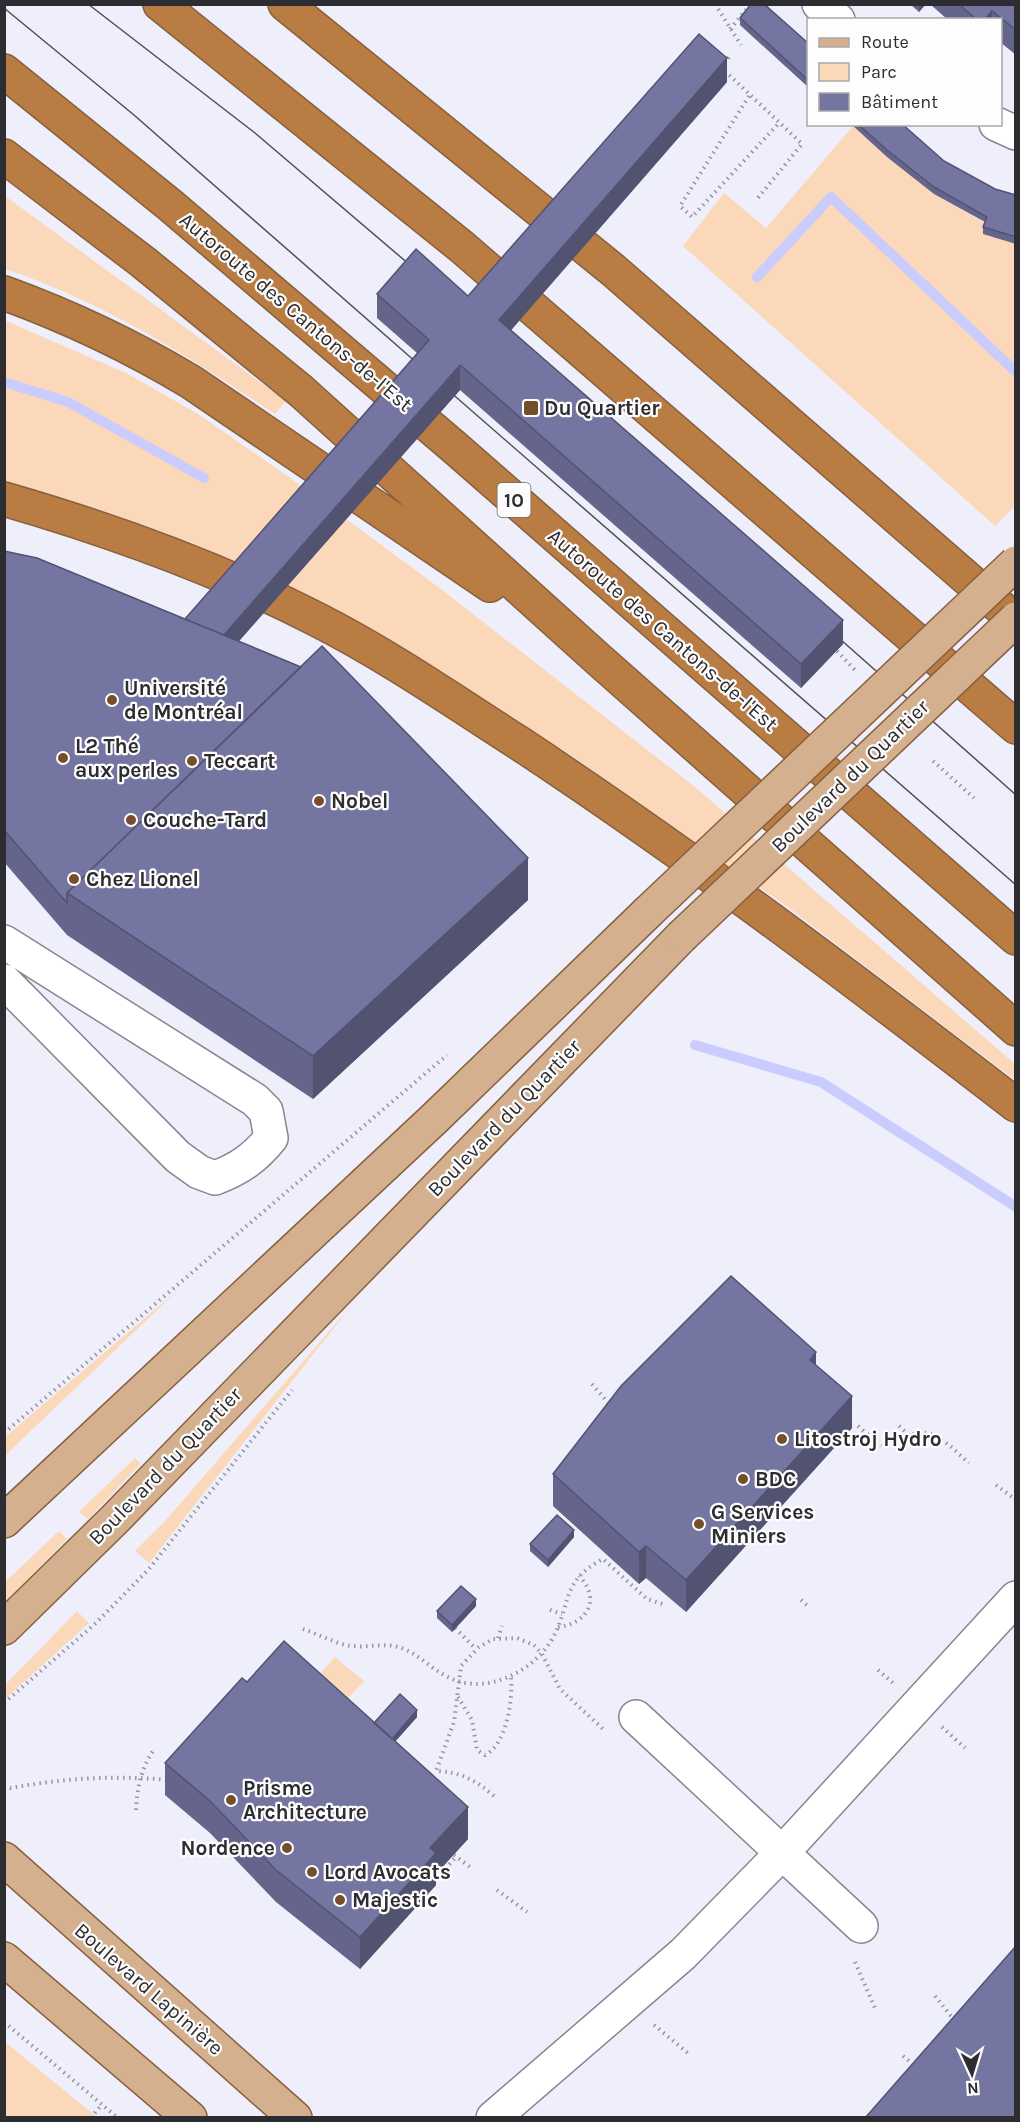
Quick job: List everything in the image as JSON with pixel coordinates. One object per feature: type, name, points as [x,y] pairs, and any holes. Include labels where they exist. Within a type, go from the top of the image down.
[{"type":"highway","points":[[160,4],[462,247],[1016,727]]},
{"type":"highway","points":[[285,4],[613,270],[1016,620]]},
{"type":"highway","points":[[309,4],[337,46]]},
{"type":"highway","name":"Autoroute des Cantons-de-l'Est","points":[[4,71],[170,205],[454,447],[1016,938]]},
{"type":"highway","points":[[4,156],[159,275],[301,391],[598,659],[1016,1029]]},
{"type":"highway","points":[[4,293],[79,321],[118,340],[207,392],[598,659]]},
{"type":"highway","points":[[4,499],[86,523],[183,559],[314,617],[407,670],[620,811],[911,1024],[1016,1105]]},
{"type":"main road","name":"Boulevard du Quartier","points":[[4,1521],[435,1118],[1016,564]]},
{"type":"main road","name":"Boulevard du Quartier","points":[[4,1628],[114,1520],[681,937],[1016,620]]},
{"type":"main road","name":"Boulevard Lapinière","points":[[4,1859],[295,2118]]},
{"type":"main road","points":[[4,1959],[190,2118]]},
{"type":"lane","points":[[819,4],[836,18]]},
{"type":"lane","points":[[1000,126],[1016,133]]},
{"type":"lane","points":[[4,942],[255,1100],[266,1111],[271,1138],[258,1153],[236,1170],[215,1178],[199,1172],[178,1157],[4,981]]},
{"type":"lane","points":[[493,2118],[683,1954],[781,1854],[1016,1598]]},
{"type":"lane","points":[[636,1717],[861,1926]]},
{"type":"path","points":[[715,4],[741,45]]},
{"type":"path","points":[[730,29],[751,4]]},
{"type":"path","points":[[730,56],[720,66],[802,144],[757,199]]},
{"type":"path","points":[[749,96],[680,206],[692,218],[779,123]]},
{"type":"path","points":[[837,651],[863,677]]},
{"type":"path","points":[[933,761],[974,798]]},
{"type":"path","points":[[4,1432],[449,1053]]},
{"type":"path","points":[[592,1384],[614,1409]]},
{"type":"path","points":[[858,1426],[881,1446]]},
{"type":"path","points":[[899,1426],[909,1436],[916,1432],[934,1435],[969,1463]]},
{"type":"path","points":[[996,1485],[1016,1500]]},
{"type":"path","points":[[303,1629],[351,1646],[383,1644],[401,1648],[459,1682],[487,1682],[511,1677],[534,1664],[558,1627],[566,1595],[579,1576],[603,1559],[647,1599],[666,1605]]},
{"type":"path","points":[[4,1703],[96,1623],[148,1570]]},
{"type":"path","points":[[558,1627],[569,1626],[583,1618],[591,1606],[588,1588],[579,1576]]},
{"type":"path","points":[[801,1600],[810,1608]]},
{"type":"path","points":[[550,1610],[562,1614]]},
{"type":"path","points":[[498,1638],[502,1626]]},
{"type":"path","points":[[455,1628],[476,1649]]},
{"type":"path","points":[[494,1796],[469,1777],[458,1773],[436,1771],[448,1742],[458,1697],[461,1666],[476,1649],[498,1638],[511,1637],[530,1642],[542,1654],[560,1689],[603,1729]]},
{"type":"path","points":[[458,1697],[472,1720],[477,1750],[485,1755],[492,1750],[510,1713],[511,1677]]},
{"type":"path","points":[[937,1722],[965,1748]]},
{"type":"path","points":[[136,1810],[141,1777],[145,1764],[153,1751]]},
{"type":"path","points":[[4,1786],[11,1788],[68,1779],[117,1777],[178,1780]]},
{"type":"path","points":[[168,1779],[168,1786]]},
{"type":"path","points":[[433,1882],[455,1856],[470,1867]]},
{"type":"path","points":[[497,1890],[527,1912]]},
{"type":"path","points":[[855,1962],[875,2008]]},
{"type":"path","points":[[935,1996],[962,2028]]},
{"type":"path","points":[[646,2019],[689,2054]]},
{"type":"path","points":[[4,2022],[118,2118]]},
{"type":"path","points":[[903,2056],[923,2073]]},
{"type":"path","points":[[91,2118],[102,2104]]},
{"type":"green space","points":[[853,126],[934,194],[987,224],[1015,244],[1015,506],[995,526],[683,246],[724,193],[766,228]]},
{"type":"green space","points":[[5,196],[286,401],[275,414],[211,372],[111,314],[41,282],[5,269]]},
{"type":"green space","points":[[4,320],[128,374],[198,414],[289,477],[437,586],[696,788],[1015,1064],[1015,1080],[789,908],[568,753],[384,640],[5,487]]},
{"type":"green space","points":[[178,1290],[13,1448],[5,1456],[5,1437]]},
{"type":"green space","points":[[352,1305],[149,1563],[135,1551],[166,1520]]},
{"type":"green space","points":[[135,1458],[141,1464],[88,1519],[79,1512]]},
{"type":"green space","points":[[59,1531],[67,1539],[5,1603],[5,1582]]},
{"type":"green space","points":[[77,1611],[89,1623],[5,1699],[5,1685]]},
{"type":"green space","points":[[335,1657],[364,1681],[332,1716],[305,1691]]},
{"type":"green space","points":[[5,2042],[97,2117],[5,2117]]},
{"type":"building","points":[[751,4],[764,4],[807,42],[807,79],[740,18]]},
{"type":"building","points":[[959,4],[1016,4],[1016,30],[992,11],[986,18],[975,18]]},
{"type":"building","name":"Du Quartier","points":[[699,34],[727,58],[499,320],[843,620],[801,664],[460,365],[224,635],[185,619],[429,340],[377,294],[416,249],[468,296]]},
{"type":"building","points":[[860,126],[904,126],[944,161],[995,189],[1016,195],[1016,237],[983,227],[987,217],[934,187]]},
{"type":"building","points":[[4,551],[37,558],[301,667],[67,893],[67,903],[4,830]]},
{"type":"building","name":"Nobel","points":[[322,646],[528,858],[313,1056],[67,893]]},
{"type":"building","points":[[731,1276],[816,1352],[810,1360],[852,1396],[686,1580],[646,1546],[639,1552],[553,1474],[621,1386]]},
{"type":"building","points":[[557,1515],[574,1530],[548,1560],[530,1544]]},
{"type":"building","points":[[461,1586],[476,1599],[452,1625],[437,1611]]},
{"type":"building","points":[[284,1641],[468,1807],[430,1848],[436,1853],[360,1937],[276,1870],[210,1801],[165,1763],[242,1678],[247,1682]]},
{"type":"building","points":[[400,1694],[417,1710],[392,1739],[374,1723]]},
{"type":"building","points":[[1016,1946],[1016,2118],[865,2118]]},
{"type":"waterway","points":[[757,277],[831,197],[1016,372]]},
{"type":"waterway","points":[[4,382],[68,402],[204,478]]},
{"type":"waterway","points":[[695,1045],[821,1082],[1016,1207]]},
{"type":"tram line","points":[[88,4],[255,133],[417,271]]},
{"type":"tram line","points":[[4,8],[134,115],[425,370]]},
{"type":"tram line","points":[[441,384],[1016,885]]},
{"type":"tram line","points":[[831,631],[1016,795]]},
{"type":"place","name":"Du Quartier","points":[[531,408]]},
{"type":"place","name":"Université de Montréal","points":[[112,700]]},
{"type":"place","name":"L2 Thé aux perles","points":[[63,758]]},
{"type":"place","name":"Teccart","points":[[192,761]]},
{"type":"place","name":"Nobel","points":[[319,801]]},
{"type":"place","name":"Couche-Tard","points":[[131,820]]},
{"type":"place","name":"Chez Lionel","points":[[74,879]]},
{"type":"place","name":"Litostroj Hydro","points":[[782,1439]]},
{"type":"place","name":"BDC","points":[[743,1479]]},
{"type":"place","name":"G Services Miniers","points":[[699,1524]]},
{"type":"place","name":"Prisme Architecture","points":[[231,1800]]},
{"type":"place","name":"Nordence","points":[[287,1848]]},
{"type":"place","name":"Lord Avocats","points":[[312,1872]]},
{"type":"place","name":"Majestic","points":[[340,1900]]}]
